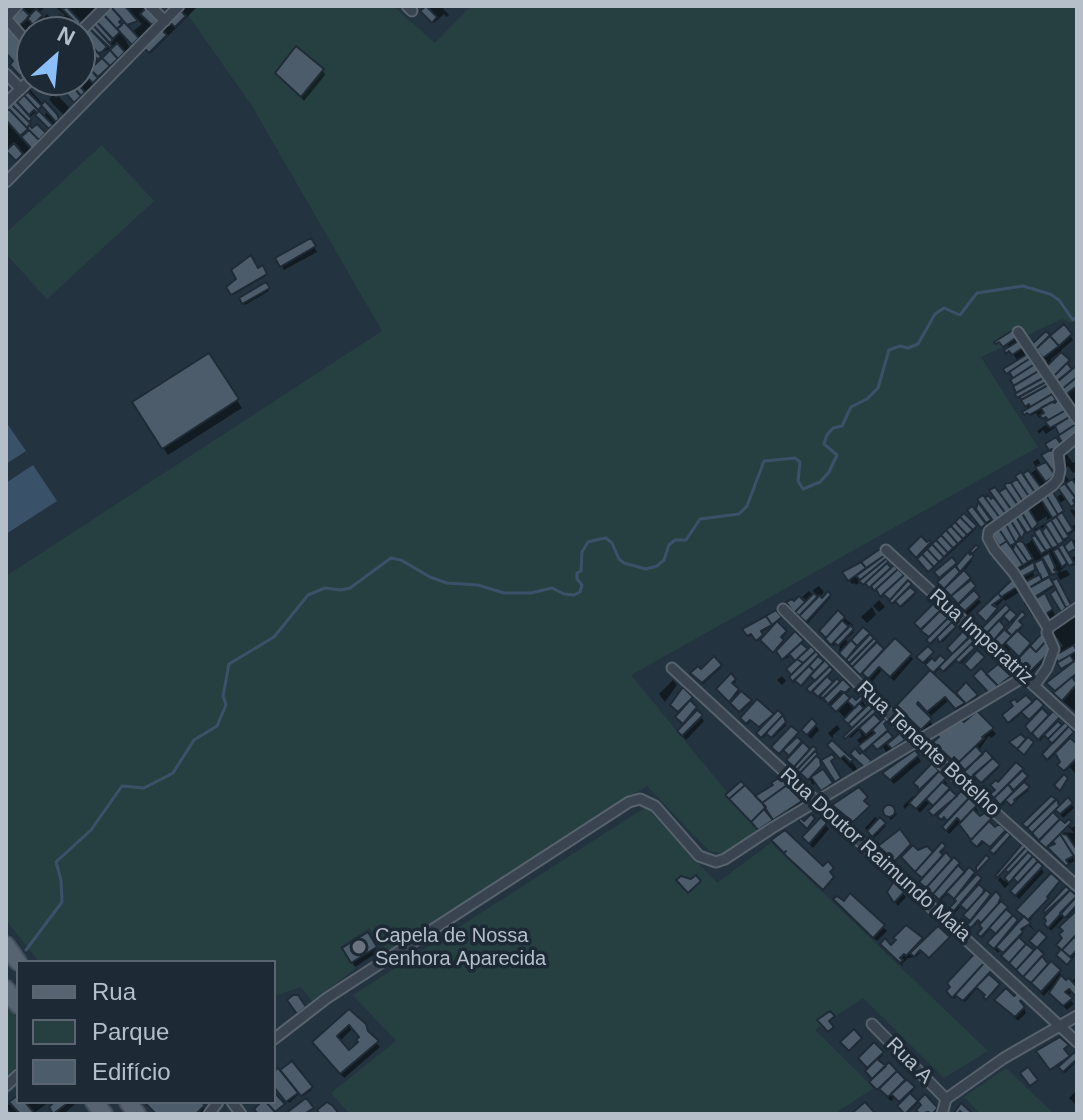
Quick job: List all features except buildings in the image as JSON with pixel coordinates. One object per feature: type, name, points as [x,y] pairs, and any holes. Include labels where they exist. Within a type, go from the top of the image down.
[{"type":"street","points":[[6,18],[17,6]]},
{"type":"street","points":[[150,6],[165,21]]},
{"type":"street","points":[[6,182],[179,6]]},
{"type":"street","points":[[1018,332],[1077,419]]},
{"type":"street","points":[[1034,686],[1047,668],[1054,649],[1048,628],[988,538],[989,531],[1053,485],[1060,470],[1058,453],[1077,437]]},
{"type":"street","name":"Rua Imperatriz","points":[[886,550],[1077,725]]},
{"type":"street","points":[[1048,628],[1077,608]]},
{"type":"street","name":"Rua Tenente Botelho","points":[[783,609],[918,743],[1077,886]]},
{"type":"street","name":"Rua Doutor Raimundo Maia","points":[[672,668],[1077,1042]]},
{"type":"street","points":[[276,1037],[327,998],[629,802],[640,799],[655,806],[699,856],[716,862],[1024,677]]},
{"type":"street","points":[[942,1114],[946,1099],[1004,1058],[1077,1016]]},
{"type":"street","name":"Rua A","points":[[872,1024],[946,1099]]},
{"type":"green space","points":[[198,6],[393,6],[435,43],[471,6],[1077,6],[1077,314],[1072,323],[1062,319],[981,357],[1038,447],[631,675],[758,830],[725,854],[709,851],[647,786],[389,953],[369,928],[340,947],[356,968],[312,1001],[301,987],[276,995],[276,960],[37,960],[6,920],[6,576],[382,331],[252,106],[188,15]]},
{"type":"green space","points":[[102,145],[154,201],[47,299],[6,254],[6,233]]},
{"type":"green space","points":[[646,807],[717,883],[771,843],[988,1051],[944,1078],[863,998],[815,1030],[874,1088],[834,1114],[350,1114],[331,1093],[396,1041],[353,995]]},
{"type":"green space","points":[[6,1005],[16,1017],[16,1087],[6,1096]]},
{"type":"green space","points":[[1006,1068],[1054,1114],[981,1114],[964,1097]]},
{"type":"water","points":[[8,425],[26,451],[6,464],[6,427]]},
{"type":"water","points":[[33,465],[57,501],[6,534],[6,483]]},
{"type":"waterway","points":[[26,950],[62,902],[56,862],[91,830],[122,786],[144,788],[173,773],[194,740],[217,726],[226,705],[223,696],[229,664],[274,637],[308,595],[325,588],[350,588],[391,558],[447,583],[478,585],[504,593],[531,593],[552,588],[574,595],[580,592],[582,585],[577,579],[577,573],[581,571],[582,552],[588,542],[606,538],[624,563],[646,569],[657,566],[664,560],[669,545],[675,540],[686,540],[700,519],[739,514],[747,506],[764,461],[795,458],[800,462],[798,481],[803,489],[820,482],[837,455],[824,444],[827,435],[833,428],[842,426],[851,407],[867,399],[878,388],[889,350],[918,344],[935,314],[944,308],[960,315],[977,293],[1023,286],[1050,294],[1059,300],[1073,320],[1077,317]]},
{"type":"place","name":"Capela de Nossa Senhora Aparecida","points":[[359,947]]}]
